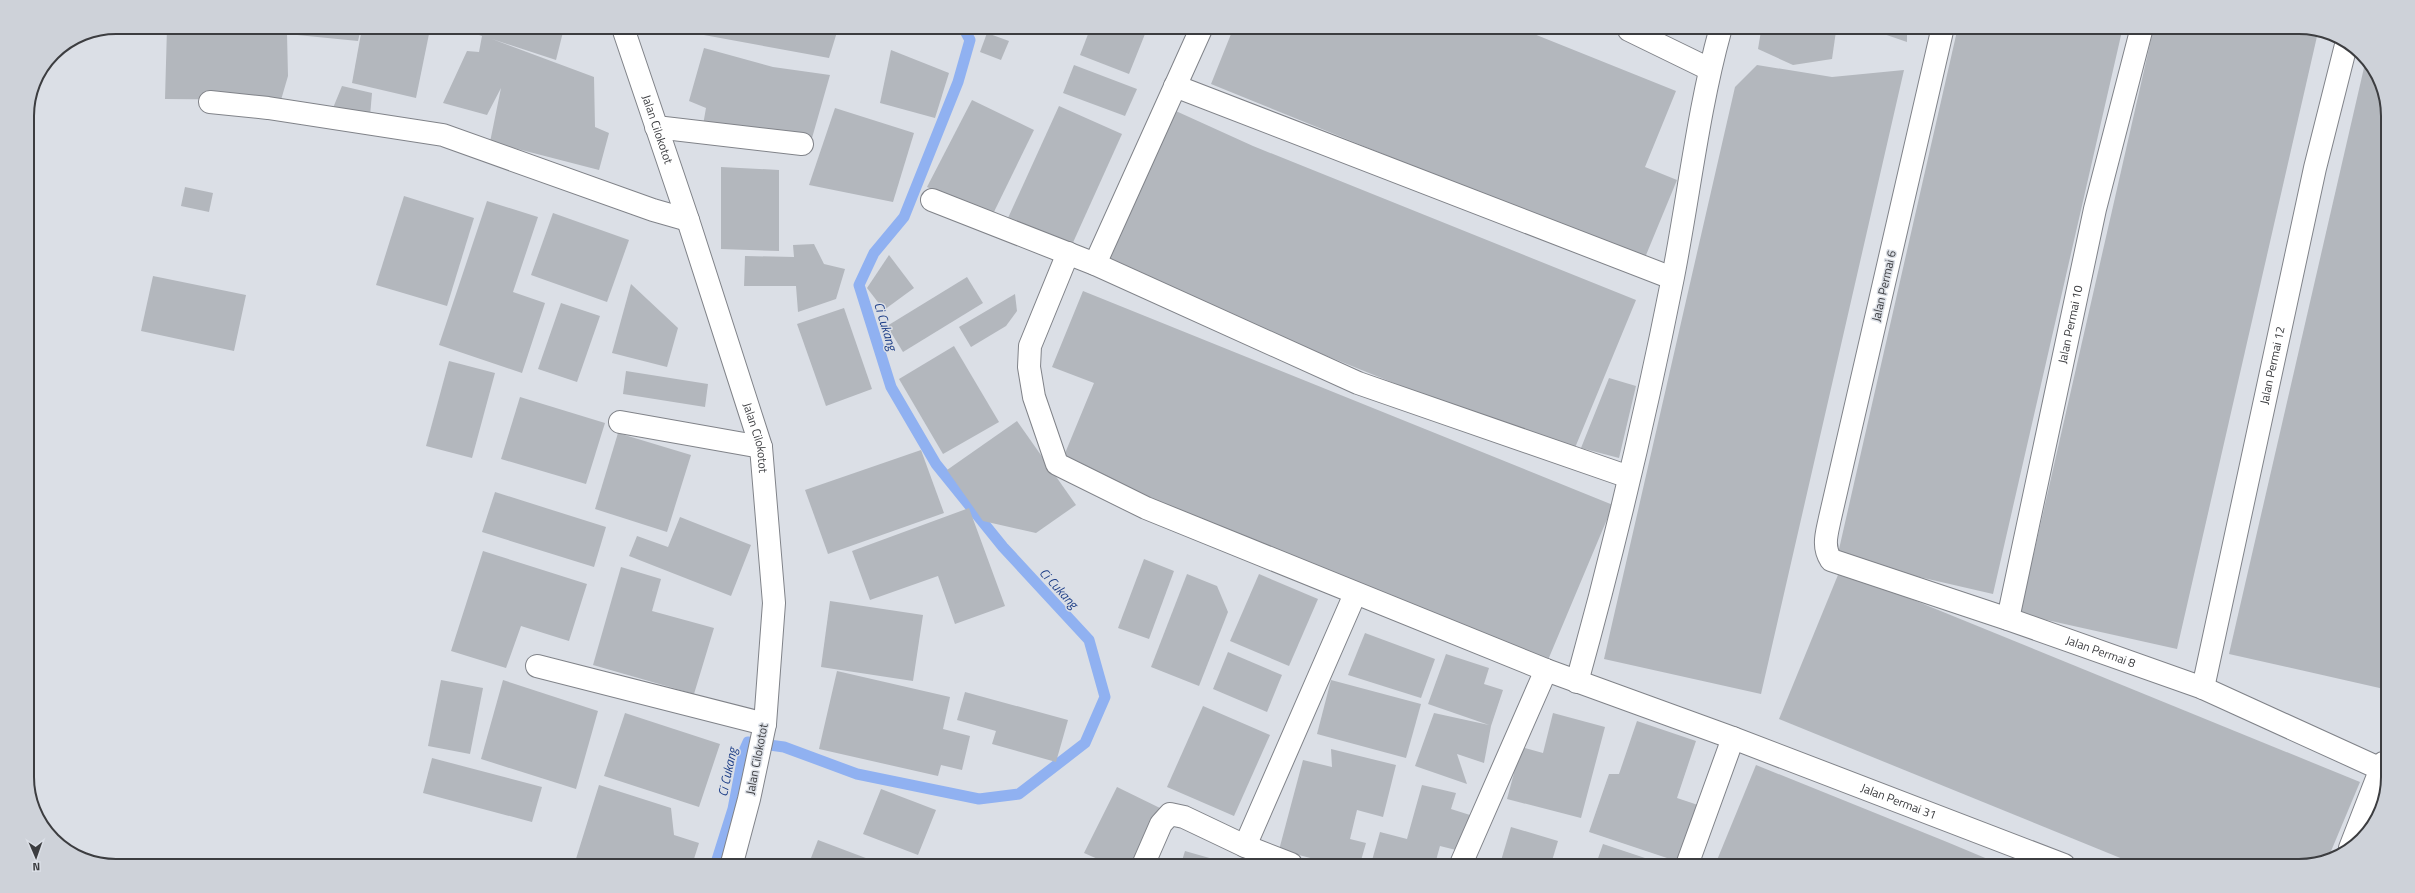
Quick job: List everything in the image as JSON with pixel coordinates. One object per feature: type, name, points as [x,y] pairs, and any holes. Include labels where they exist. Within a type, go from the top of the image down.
[{"type":"street","name":"Jalan Cilokotot","points":[[625,34],[688,220],[761,447],[774,603],[761,738],[733,859]]},
{"type":"street","points":[[1095,264],[1199,34]]},
{"type":"street","points":[[1637,34],[1709,69]]},
{"type":"street","points":[[1577,682],[1629,477],[1672,278],[1709,69],[1719,34]]},
{"type":"street","name":"Jalan Permai 6","points":[[1825,540],[1941,34]]},
{"type":"street","name":"Jalan Permai 10","points":[[2008,619],[2095,209],[2140,34]]},
{"type":"street","name":"Jalan Permai 12","points":[[2203,688],[2316,168],[2345,48]]},
{"type":"street","points":[[1174,86],[1672,278]]},
{"type":"street","points":[[210,102],[268,108],[443,135],[653,210],[688,220]]},
{"type":"street","points":[[656,127],[802,144]]},
{"type":"street","points":[[932,200],[1095,264],[1358,383],[1629,477]]},
{"type":"street","name":"Jalan Permai 31","points":[[1068,253],[1030,346],[1029,367],[1034,397],[1057,464],[1146,508],[1355,594],[1577,682],[1733,738],[2046,859]]},
{"type":"street","points":[[620,422],[761,447]]},
{"type":"street","name":"Jalan Permai 8","points":[[1825,540],[1826,552],[1831,560],[2008,619],[2203,688],[2381,767]]},
{"type":"street","points":[[1245,846],[1355,594]]},
{"type":"street","points":[[536,666],[761,738]]},
{"type":"street","points":[[1463,859],[1546,670]]},
{"type":"street","points":[[1689,859],[1733,738]]},
{"type":"street","points":[[2354,837],[2381,773]]},
{"type":"street","points":[[1146,859],[1161,824],[1170,814],[1184,817],[1245,846],[1278,859]]},
{"type":"building","points":[[167,34],[287,34],[288,76],[281,100],[165,99]]},
{"type":"building","points":[[287,34],[360,34],[358,41]]},
{"type":"building","points":[[361,34],[429,34],[416,98],[352,83]]},
{"type":"building","points":[[476,34],[562,34],[556,60],[492,39],[594,77],[595,127],[609,133],[599,170],[490,142],[501,88],[487,115],[443,103],[467,51],[479,52],[482,36]]},
{"type":"building","points":[[698,34],[836,34],[829,58]]},
{"type":"building","points":[[987,34],[1009,41],[1001,60],[980,52]]},
{"type":"building","points":[[1088,34],[1145,34],[1129,74],[1080,55]]},
{"type":"building","points":[[1231,34],[1534,34],[1676,91],[1645,167],[1677,180],[1644,260],[1211,84]]},
{"type":"building","points":[[1760,34],[1836,34],[1832,59],[1793,65],[1758,49]]},
{"type":"building","points":[[1884,34],[1907,34],[1907,42]]},
{"type":"building","points":[[1956,34],[2121,34],[1993,594],[1837,558]]},
{"type":"building","points":[[2152,34],[2298,34],[2317,36],[2177,649],[2020,614]]},
{"type":"building","points":[[704,48],[773,67],[830,75],[812,138],[758,134],[703,125],[706,108],[689,101]]},
{"type":"building","points":[[891,50],[949,73],[935,118],[880,103]]},
{"type":"building","points":[[1074,65],[1137,89],[1125,116],[1063,93]]},
{"type":"building","points":[[1757,65],[1832,77],[1904,70],[1761,694],[1604,659],[1735,87]]},
{"type":"building","points":[[2364,66],[2377,90],[2381,111],[2381,688],[2229,654]]},
{"type":"building","points":[[342,86],[372,93],[370,116],[333,108]]},
{"type":"building","points":[[972,100],[1034,130],[991,218],[927,187]]},
{"type":"building","points":[[1059,106],[1122,134],[1071,247],[1008,218]]},
{"type":"building","points":[[1167,107],[1253,146],[1636,300],[1572,455],[1139,280],[1104,263]]},
{"type":"building","points":[[835,108],[914,133],[893,202],[809,185]]},
{"type":"building","points":[[721,167],[779,170],[779,251],[721,249]]},
{"type":"building","points":[[185,187],[213,193],[209,212],[181,206]]},
{"type":"building","points":[[404,196],[474,218],[447,306],[376,285]]},
{"type":"building","points":[[487,201],[538,217],[513,292],[545,303],[522,373],[439,345]]},
{"type":"building","points":[[553,213],[629,240],[607,302],[531,275]]},
{"type":"building","points":[[814,244],[824,264],[845,269],[836,299],[798,312],[796,286],[744,286],[745,256],[794,257],[793,245]]},
{"type":"building","points":[[889,255],[914,288],[884,310],[867,288]]},
{"type":"building","points":[[153,276],[246,295],[234,351],[141,331]]},
{"type":"building","points":[[967,277],[983,303],[903,352],[887,326]]},
{"type":"building","points":[[631,284],[678,328],[667,367],[612,353]]},
{"type":"building","points":[[1083,291],[1613,505],[1548,660],[1061,463],[1094,383],[1052,367]]},
{"type":"building","points":[[1015,294],[1017,311],[1006,326],[971,347],[959,327]]},
{"type":"building","points":[[561,303],[600,316],[577,382],[538,369]]},
{"type":"building","points":[[844,308],[872,389],[826,406],[797,324]]},
{"type":"building","points":[[954,346],[999,422],[943,454],[899,379]]},
{"type":"building","points":[[449,361],[495,373],[472,458],[426,446]]},
{"type":"building","points":[[626,371],[708,384],[705,407],[623,394]]},
{"type":"building","points":[[1609,378],[1636,386],[1619,458],[1581,448]]},
{"type":"building","points":[[520,397],[605,423],[586,484],[501,459]]},
{"type":"building","points":[[1017,421],[1076,505],[1036,533],[983,521],[947,470]]},
{"type":"building","points":[[618,433],[691,455],[667,532],[595,509]]},
{"type":"building","points":[[921,450],[944,513],[828,554],[805,490]]},
{"type":"building","points":[[495,492],[606,527],[594,567],[482,532]]},
{"type":"building","points":[[969,508],[1005,606],[955,624],[938,576],[870,600],[852,551]]},
{"type":"building","points":[[680,517],[751,545],[731,596],[629,556],[637,536],[668,547]]},
{"type":"building","points":[[483,551],[587,584],[569,641],[521,626],[506,668],[451,651]]},
{"type":"building","points":[[1144,559],[1174,571],[1149,639],[1118,628]]},
{"type":"building","points":[[621,567],[661,579],[652,611],[714,628],[694,694],[593,665]]},
{"type":"building","points":[[1840,570],[2360,782],[2331,852],[2325,855],[2298,859],[2123,859],[1779,719]]},
{"type":"building","points":[[1187,574],[1217,586],[1228,612],[1199,686],[1151,667]]},
{"type":"building","points":[[1259,574],[1318,599],[1289,666],[1230,641]]},
{"type":"building","points":[[830,601],[923,615],[913,681],[821,667]]},
{"type":"building","points":[[1365,633],[1435,659],[1421,698],[1348,675]]},
{"type":"building","points":[[1228,652],[1282,675],[1267,712],[1213,689]]},
{"type":"building","points":[[1446,654],[1489,668],[1484,684],[1503,690],[1491,726],[1484,763],[1457,754],[1467,784],[1415,766],[1434,713],[1489,725],[1428,704]]},
{"type":"building","points":[[837,671],[950,697],[943,729],[970,736],[962,770],[941,765],[938,776],[819,749]]},
{"type":"building","points":[[441,680],[483,688],[470,754],[428,746]]},
{"type":"building","points":[[503,680],[598,711],[576,789],[481,759]]},
{"type":"building","points":[[1331,680],[1421,704],[1406,758],[1317,734]]},
{"type":"building","points":[[965,692],[1068,720],[1056,762],[992,744],[996,731],[957,720]]},
{"type":"building","points":[[1203,706],[1270,735],[1234,816],[1167,787]]},
{"type":"building","points":[[625,713],[720,744],[699,807],[604,776]]},
{"type":"building","points":[[1553,713],[1605,727],[1581,818],[1507,799],[1521,747],[1543,753]]},
{"type":"building","points":[[1637,721],[1696,741],[1677,798],[1698,805],[1680,859],[1670,859],[1589,832],[1609,774],[1619,774]]},
{"type":"building","points":[[1331,749],[1396,765],[1383,817],[1357,810],[1350,839],[1366,843],[1361,859],[1314,859],[1279,850],[1303,760],[1332,767]]},
{"type":"building","points":[[432,758],[542,787],[532,822],[423,793]]},
{"type":"building","points":[[1756,765],[1988,859],[1717,859]]},
{"type":"building","points":[[599,785],[671,808],[674,835],[699,843],[694,859],[576,859]]},
{"type":"building","points":[[1422,785],[1456,793],[1451,809],[1470,815],[1460,851],[1440,846],[1436,859],[1372,859],[1380,832],[1407,839]]},
{"type":"building","points":[[1117,787],[1162,809],[1137,859],[1098,859],[1084,853]]},
{"type":"building","points":[[881,789],[936,810],[918,855],[863,834]]},
{"type":"building","points":[[1511,827],[1558,841],[1553,859],[1501,859]]},
{"type":"building","points":[[818,840],[868,859],[811,859]]},
{"type":"building","points":[[1603,844],[1648,859],[1598,859]]},
{"type":"building","points":[[1185,851],[1213,859],[1183,859]]},
{"type":"waterway","name":"Ci Cukang","points":[[717,859],[733,809],[744,751],[748,742],[784,747],[857,774],[979,799],[1019,794],[1085,743],[1105,697],[1089,640],[1003,547],[936,464],[891,387],[859,285],[874,253],[904,217],[958,82],[970,40],[967,34]]}]
